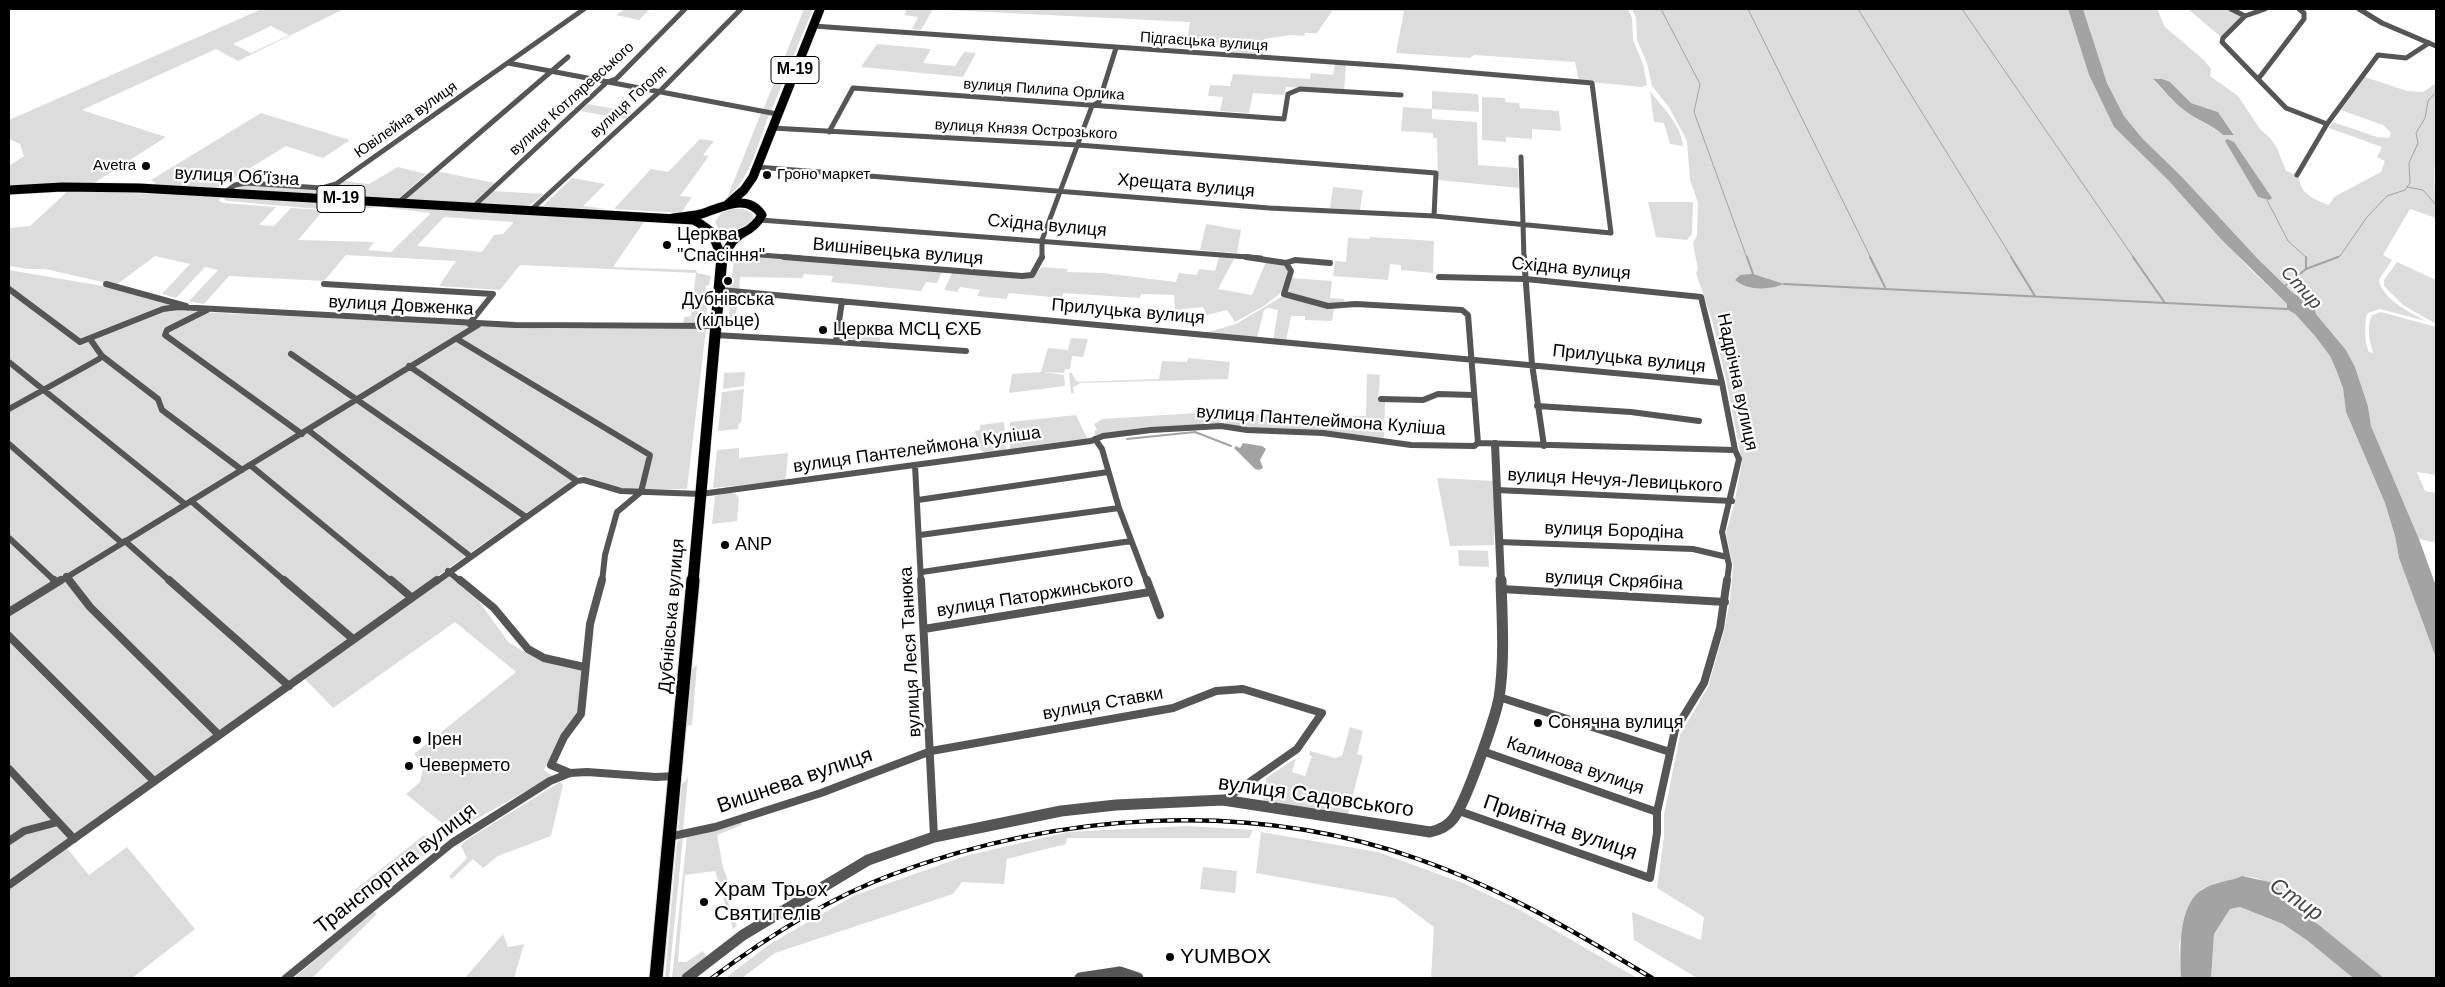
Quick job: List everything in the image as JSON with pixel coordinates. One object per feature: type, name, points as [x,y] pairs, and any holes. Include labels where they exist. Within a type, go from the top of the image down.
[{"type":"main road","name":"М-19","points":[[728,204],[744,190],[753,177],[820,9]]},
{"type":"main road","name":"М-19","points":[[753,177],[753,204]]},
{"type":"main road","name":"вулиця Об’їзна","points":[[9,190],[90,187],[673,218]]},
{"type":"main road","name":"М-19","points":[[673,218],[741,202],[753,204],[760,209],[762,215],[760,220]]},
{"type":"main road","points":[[715,209],[708,216],[705,224],[712,233],[723,256]]},
{"type":"main road","name":"М-19","points":[[673,218],[693,220],[705,224]]},
{"type":"main road","points":[[723,256],[733,241],[742,233],[753,228],[760,220]]},
{"type":"main road","points":[[712,233],[722,235],[742,233]]},
{"type":"main road","name":"Дубнівська вулиця","points":[[656,978],[723,256]]},
{"type":"street","name":"Ювілейна вулиця","points":[[224,193],[246,182],[322,188],[336,184],[584,9]]},
{"type":"street","name":"вулиця Котляревського","points":[[474,206],[607,82],[616,80],[685,9]]},
{"type":"street","name":"вулиця Гоголя","points":[[531,210],[659,92],[741,9]]},
{"type":"street","points":[[2231,9],[2245,16]]},
{"type":"street","points":[[2265,9],[2245,16],[2221,40],[2286,108],[2327,124]]},
{"type":"street","points":[[2259,78],[2304,19],[2304,13],[2299,9]]},
{"type":"street","points":[[2360,9],[2382,23],[2436,46]]},
{"type":"street","name":"Підгаєцька вулиця","points":[[813,26],[1592,83],[1612,233]]},
{"type":"street","points":[[2297,175],[2327,124],[2378,55],[2406,58],[2429,43]]},
{"type":"street","points":[[1042,240],[1092,106],[1099,102],[1116,48]]},
{"type":"street","points":[[399,202],[568,57]]},
{"type":"street","points":[[508,63],[777,114]]},
{"type":"street","name":"вулиця Пилипа Орлика","points":[[829,132],[853,88],[1284,119],[1288,94],[1300,89],[1401,95]]},
{"type":"street","name":"вулиця Князя Острозького","points":[[772,128],[1078,145],[1436,173],[1434,216]]},
{"type":"street","name":"Прилуцька вулиця","points":[[1521,157],[1522,224],[1528,286],[1532,364],[1544,446]]},
{"type":"street","name":"Хрещата вулиця","points":[[757,167],[1269,208],[1434,216],[1612,233]]},
{"type":"street","name":"Східна вулиця","points":[[760,220],[1042,240],[1260,258],[1286,263],[1294,260],[1330,263]]},
{"type":"street","name":"Вишнівецька вулиця","points":[[723,256],[735,253],[1028,276],[1034,273],[1042,260],[1042,240]]},
{"type":"street","points":[[1286,263],[1291,271],[1284,294],[1328,306],[1356,304],[1462,310],[1468,315],[1478,443]]},
{"type":"street","name":"Східна вулиця","points":[[1438,277],[1526,279],[1701,297]]},
{"type":"street","points":[[106,284],[196,309]]},
{"type":"street","points":[[324,284],[493,294],[469,324]]},
{"type":"street","points":[[9,289],[72,338],[80,342],[90,339],[102,356],[158,399],[162,410],[242,470]]},
{"type":"street","name":"Прилуцька вулиця","points":[[721,290],[1722,383]]},
{"type":"street","name":"Надрічна вулиця","points":[[1650,878],[1658,833],[1657,812],[1675,730],[1704,683],[1720,628],[1729,565],[1722,532],[1732,501],[1739,459],[1735,450],[1722,383],[1701,297]]},
{"type":"street","points":[[836,342],[842,301]]},
{"type":"street","name":"вулиця Довженка","points":[[90,339],[163,309],[208,309],[469,324],[716,330],[966,352]]},
{"type":"street","points":[[208,309],[167,330],[165,335],[305,432],[470,556]]},
{"type":"street","points":[[9,612],[305,432],[478,324]]},
{"type":"street","points":[[456,339],[650,456],[641,492],[617,512],[613,524],[605,555],[602,581],[590,624],[584,667],[581,714],[564,737],[551,766],[570,773]]},
{"type":"street","points":[[291,354],[526,517]]},
{"type":"street","points":[[9,409],[102,356]]},
{"type":"street","points":[[9,362],[188,502],[353,640]]},
{"type":"street","points":[[9,885],[577,480],[409,366]]},
{"type":"street","points":[[1380,399],[1423,400],[1438,394],[1473,395]]},
{"type":"street","points":[[1537,406],[1631,412],[1699,421]]},
{"type":"street","name":"вулиця Пантелеймона Куліша","points":[[577,480],[584,480],[621,492],[700,494],[1095,440],[1103,436],[1151,430],[1221,426],[1247,430],[1323,433],[1411,445],[1474,446],[1478,443],[1735,450]]},
{"type":"street","points":[[1095,440],[1102,449],[1119,508],[1160,615]]},
{"type":"street","points":[[9,444],[289,686]]},
{"type":"street","points":[[1459,811],[1495,715],[1499,696],[1502,656],[1501,589],[1495,444]]},
{"type":"street","points":[[250,465],[411,597]]},
{"type":"street","name":"вулиця Леся Танюка","points":[[915,465],[922,572],[934,837]]},
{"type":"street","points":[[918,500],[1108,472]]},
{"type":"street","name":"вулиця Нечуя-Левицького","points":[[1497,490],[1732,501]]},
{"type":"street","points":[[920,536],[1119,508]]},
{"type":"street","points":[[9,538],[56,582]]},
{"type":"street","points":[[922,572],[1131,541]]},
{"type":"street","name":"вулиця Бородіна","points":[[1499,542],[1693,549],[1727,557]]},
{"type":"street","points":[[448,571],[494,608],[528,648],[544,658],[584,667]]},
{"type":"street","points":[[66,576],[90,607],[219,735]]},
{"type":"street","name":"вулиця Скрябіна","points":[[1501,589],[1725,602]]},
{"type":"street","name":"вулиця Паторжинського","points":[[924,629],[1150,592]]},
{"type":"street","points":[[9,636],[154,782]]},
{"type":"street","name":"вулиця Ставки","points":[[931,751],[1173,708],[1198,696],[1233,688],[1243,689],[1322,713],[1297,749],[1249,784],[1223,800]]},
{"type":"street","points":[[1499,696],[1670,752]]},
{"type":"street","name":"Калинова вулиця","points":[[1482,750],[1657,812]]},
{"type":"street","name":"Вишнева вулиця","points":[[668,837],[716,827],[804,799],[931,751]]},
{"type":"street","points":[[9,769],[74,839]]},
{"type":"street","name":"Транспортна вулиця","points":[[286,978],[452,843],[550,781],[570,773],[676,776]]},
{"type":"street","name":"вулиця Садовського","points":[[688,978],[743,935],[868,860],[934,837],[1061,811],[1116,805],[1223,800],[1430,832],[1442,829],[1453,822],[1459,811]]},
{"type":"street","name":"Привітна вулиця","points":[[1459,811],[1650,878]]},
{"type":"street","points":[[9,841],[24,831],[58,822]]},
{"type":"street","points":[[1080,978],[1106,976],[1120,972],[1138,978]]},
{"type":"shaded area","points":[[262,9],[344,9],[238,61],[216,49],[82,110],[166,137],[94,183],[9,186],[9,166],[24,156],[20,144],[9,139],[9,120]],"holes":[[[271,26],[289,35],[251,53],[233,44]]]},
{"type":"shaded area","points":[[625,9],[650,9],[639,20],[616,15]]},
{"type":"shaded area","points":[[804,9],[813,9],[771,111],[763,110]]},
{"type":"shaded area","points":[[907,9],[933,9],[921,30],[912,29],[918,17],[904,15]]},
{"type":"shaded area","points":[[948,9],[1628,9],[1632,18],[1633,40],[1643,64],[1647,85],[1642,87],[1579,81],[1575,62],[1474,55],[1470,58],[1396,53],[1404,11],[1332,11],[1317,33],[1305,33],[1304,36],[1290,35],[1264,39],[1263,56],[1231,54],[1234,45],[1187,41],[1190,22]]},
{"type":"shaded area","points":[[1632,9],[2068,9],[2089,75],[2114,127],[2169,181],[2250,269],[2287,304],[2288,309],[2315,336],[2330,356],[2337,372],[2343,388],[2346,412],[2385,503],[2395,536],[2399,558],[2436,658],[2436,978],[2384,978],[2319,925],[2288,906],[2281,891],[2257,878],[2242,876],[2230,881],[2215,883],[2202,889],[2191,902],[2179,945],[2181,978],[1697,978],[1634,940],[1632,912],[1701,940],[1704,917],[1657,888],[1664,837],[1664,815],[1680,735],[1708,687],[1724,631],[1730,601],[1733,566],[1726,533],[1734,505],[1742,462],[1712,320],[1696,273],[1698,269],[1693,243],[1697,235],[1698,203],[1690,180],[1687,141],[1669,107],[1652,86],[1647,63],[1637,40],[1636,18]]},
{"type":"shaded area","name":"Стир","points":[[2068,9],[2083,9],[2107,83],[2124,116],[2142,138],[2182,177],[2258,259],[2293,293],[2314,306],[2316,314],[2346,350],[2355,367],[2368,406],[2371,426],[2419,539],[2436,586],[2436,658],[2399,558],[2395,536],[2385,503],[2346,412],[2343,388],[2330,356],[2295,314],[2287,309],[2287,304],[2220,238],[2169,181],[2114,127],[2089,75]]},
{"type":"shaded area","points":[[2083,9],[2157,9],[2165,27],[2204,60],[2211,69],[2210,76],[2238,96],[2260,129],[2277,148],[2286,171],[2299,176],[2302,187],[2308,195],[2329,205],[2334,197],[2381,172],[2385,161],[2377,157],[2382,147],[2329,128],[2333,122],[2377,137],[2389,138],[2391,133],[2383,125],[2341,110],[2365,77],[2407,91],[2423,92],[2436,83],[2436,159],[2434,178],[2436,218],[2410,209],[2383,255],[2392,260],[2379,282],[2382,289],[2393,301],[2426,321],[2380,309],[2368,313],[2365,331],[2367,348],[2369,352],[2373,353],[2369,329],[2372,315],[2381,312],[2436,327],[2436,475],[2417,472],[2425,491],[2436,493],[2436,543],[2419,539],[2371,426],[2368,406],[2355,367],[2346,350],[2316,314],[2314,306],[2293,293],[2258,259],[2182,177],[2142,138],[2124,116],[2107,83]],"holes":[[[2153,80],[2170,82],[2191,103],[2218,112],[2234,134],[2223,135],[2189,113]],[[2225,141],[2269,200],[2258,197]]]},
{"type":"shaded area","points":[[2188,9],[2229,9],[2241,17],[2221,37]]},
{"type":"shaded area","points":[[877,44],[931,49],[923,63],[955,66],[964,52],[976,53],[963,77],[861,67]]},
{"type":"shaded area","points":[[1335,64],[1346,65],[1344,91],[1286,87],[1284,95],[1253,93],[1249,113],[1220,111],[1223,97],[1208,96],[1210,85],[1230,86],[1233,74],[1310,79],[1311,73],[1333,75]]},
{"type":"shaded area","points":[[2153,79],[2162,79],[2170,82],[2191,103],[2218,112],[2234,135],[2223,135],[2188,113]]},
{"type":"shaded area","points":[[1432,91],[1478,94],[1479,112],[1432,109]]},
{"type":"shaded area","points":[[1650,91],[1675,123],[1682,138],[1683,146],[1670,144],[1664,123],[1654,122]]},
{"type":"shaded area","points":[[1482,97],[1505,98],[1505,102],[1519,103],[1520,108],[1559,111],[1561,131],[1532,129],[1532,139],[1506,137],[1506,142],[1482,140]]},
{"type":"shaded area","points":[[588,104],[632,112],[625,119],[580,111]]},
{"type":"shaded area","points":[[1403,107],[1432,109],[1432,119],[1477,122],[1478,165],[1518,168],[1519,188],[1438,180],[1437,138],[1433,138],[1433,133],[1401,131]]},
{"type":"shaded area","points":[[261,113],[350,140],[323,158],[286,146],[216,189],[159,186],[151,180]]},
{"type":"shaded area","points":[[761,113],[769,115],[753,160],[742,181],[727,198]]},
{"type":"shaded area","points":[[700,139],[714,141],[703,155],[709,156],[680,196],[692,197],[681,213],[614,209],[651,169],[668,172]]},
{"type":"shaded area","points":[[2227,139],[2234,142],[2272,198],[2269,200],[2258,197],[2225,141]]},
{"type":"shaded area","points":[[398,167],[426,174],[398,199],[231,190],[240,184],[321,190],[343,181],[369,184]]},
{"type":"shaded area","points":[[436,171],[495,183],[472,204],[406,200],[412,192]]},
{"type":"shaded area","points":[[572,178],[605,184],[583,206],[607,209],[541,208]]},
{"type":"shaded area","points":[[1333,187],[1363,190],[1360,210],[1330,208]]},
{"type":"shaded area","points":[[69,190],[220,197],[219,201],[223,203],[276,207],[259,225],[274,226],[291,208],[324,210],[298,240],[374,242],[368,250],[391,252],[431,213],[388,208],[387,206],[646,219],[613,267],[696,270],[697,273],[711,276],[705,293],[709,293],[705,324],[683,325],[684,317],[691,316],[696,273],[520,265],[500,290],[439,286],[456,261],[346,255],[324,281],[229,276],[204,304],[189,301],[218,270],[205,267],[176,298],[162,294],[190,264],[155,256],[116,285],[45,269],[9,266],[9,228],[30,226]],"holes":[[[444,217],[513,222],[503,234],[494,235],[482,252],[417,246]]]},
{"type":"shaded area","points":[[493,191],[544,194],[529,206],[480,204]]},
{"type":"shaded area","points":[[225,197],[381,204],[379,207],[361,209],[323,209],[227,201],[224,199]]},
{"type":"shaded area","points":[[1648,202],[1693,202],[1692,234],[1687,240],[1656,237]]},
{"type":"shaded area","points":[[732,209],[744,209],[752,213],[754,218],[751,223],[733,231],[718,228],[715,222],[721,213]]},
{"type":"shaded area","points":[[1206,224],[1241,230],[1237,253],[1200,250]]},
{"type":"shaded area","points":[[1370,237],[1434,241],[1433,273],[1401,270],[1401,265],[1390,264],[1388,280],[1333,276],[1335,261],[1346,262],[1348,238],[1370,239]]},
{"type":"shaded area","points":[[735,254],[942,272],[937,283],[926,282],[921,291],[831,282],[833,276],[804,274],[802,278],[740,277],[739,291],[730,289]]},
{"type":"shaded area","points":[[1219,257],[1234,259],[1218,289],[1252,295],[1266,262],[1288,268],[1283,291],[1264,306],[1235,322],[1227,310],[1207,315],[1203,307],[1175,310],[1174,295],[1141,294],[1140,298],[1063,293],[1062,298],[1009,293],[1006,299],[977,296],[980,290],[960,287],[957,292],[944,290],[952,273],[1036,273],[1042,267],[1068,269],[1067,272],[1102,273],[1176,282],[1179,273],[1197,275],[1199,269],[1215,271]]},
{"type":"shaded area","points":[[2397,262],[2436,280],[2436,324],[2403,305],[2384,286],[2384,280]]},
{"type":"shaded area","points":[[9,270],[114,288],[201,312],[554,329],[706,329],[687,489],[625,489],[580,475],[9,880]]},
{"type":"shaded area","points":[[1753,274],[1784,284],[1752,288],[1735,280],[1740,275]]},
{"type":"shaded area","points":[[1292,278],[1332,281],[1330,298],[1344,299],[1344,302],[1328,305],[1289,294],[1288,291]]},
{"type":"shaded area","points":[[731,293],[734,293],[734,298],[738,298],[735,324],[730,324],[727,332]]},
{"type":"shaded area","points":[[1283,296],[1344,308],[1334,309],[1332,321],[1305,320],[1305,316],[1291,316],[1286,341],[1273,340],[1278,310],[1268,308],[1264,310],[1257,338],[1205,333],[1236,324]]},
{"type":"shaded area","points":[[842,326],[883,328],[879,345],[852,342],[853,339],[840,338]]},
{"type":"shaded area","points":[[1071,338],[1088,339],[1083,357],[1072,356],[1070,369],[1065,369],[1064,373],[1042,372],[1064,375],[1065,386],[1009,393],[1012,374],[1041,372],[1048,348],[1068,350]]},
{"type":"shaded area","points":[[1188,358],[1230,362],[1228,379],[1080,383],[1073,388],[1074,393],[1071,393],[1069,374],[1071,372],[1077,382],[1159,379],[1162,361],[1187,362]]},
{"type":"shaded area","points":[[745,372],[744,386],[723,389],[724,373]]},
{"type":"shaded area","points":[[1367,374],[1380,375],[1378,401],[1385,401],[1384,439],[1225,426],[1227,414],[1366,416]]},
{"type":"shaded area","points":[[744,389],[741,423],[739,423],[738,429],[718,431],[722,392]]},
{"type":"shaded area","points":[[1197,413],[1223,414],[1222,421],[1216,425],[1096,436],[1094,431],[1097,430],[1094,424],[1102,419]]},
{"type":"shaded area","points":[[1076,415],[1087,438],[1086,440],[1010,450],[1010,422]]},
{"type":"shaded area","points":[[1004,422],[1006,451],[983,452],[978,445],[975,431],[980,430],[980,425]]},
{"type":"shaded area","points":[[1243,443],[1262,446],[1266,449],[1260,460],[1263,468],[1255,469],[1234,448],[1236,446],[1240,448]]},
{"type":"shaded area","points":[[739,448],[739,458],[788,453],[786,478],[784,481],[713,488],[717,450]]},
{"type":"shaded area","points":[[1437,478],[1494,481],[1494,545],[1450,546]]},
{"type":"shaded area","points":[[730,492],[737,495],[739,499],[737,521],[712,524],[715,496]]},
{"type":"shaded area","points":[[1458,550],[1488,551],[1489,567],[1459,566]]},
{"type":"shaded area","points":[[448,575],[478,600],[509,643],[540,660],[581,670],[578,713],[562,735],[544,770],[553,776],[453,832],[406,794],[420,782],[424,765],[414,754],[516,672],[455,622],[333,708],[304,678]]},
{"type":"shaded area","points":[[697,665],[692,725],[687,726],[692,669]]},
{"type":"shaded area","points":[[1350,727],[1363,731],[1357,754],[1363,756],[1348,814],[1263,803],[1266,778],[1296,758],[1292,772],[1305,776],[1312,756],[1309,755],[1310,751],[1335,758],[1342,756]]},
{"type":"shaded area","points":[[688,778],[683,831],[678,829],[682,784]]},
{"type":"shaded area","points":[[560,782],[563,785],[551,836],[498,856],[483,868],[473,859],[452,879],[449,876],[467,858],[461,846],[465,841]]},
{"type":"shaded area","points":[[741,823],[742,825],[717,835],[723,867],[729,883],[722,886],[737,926],[733,929],[715,871],[685,875],[678,962],[686,962],[703,951],[706,956],[681,978],[672,978],[687,836]]},
{"type":"shaded area","points":[[1187,826],[1253,830],[1249,838],[1067,838],[1066,844],[1007,859],[1004,884],[962,882],[953,894],[775,953],[742,978],[725,978],[770,944],[853,896],[965,856],[1068,832]]},
{"type":"shaded area","points":[[1261,832],[1378,852],[1463,883],[1520,910],[1637,978],[1431,978],[1434,927],[1395,898],[1256,873]]},
{"type":"shaded area","points":[[424,835],[436,846],[366,902],[355,890]]},
{"type":"shaded area","points":[[683,837],[669,978],[665,978],[677,842]]},
{"type":"shaded area","points":[[127,847],[195,929],[132,978],[9,978],[9,890],[67,848],[89,875]]},
{"type":"shaded area","points":[[1203,867],[1237,871],[1235,893],[1200,889]]},
{"type":"shaded area","name":"Стир","points":[[2242,876],[2274,883],[2288,905],[2319,925],[2384,978],[2353,978],[2308,941],[2283,924],[2240,907],[2230,909],[2214,934],[2211,978],[2181,978],[2182,929],[2189,904],[2205,888]]},
{"type":"shaded area","points":[[2240,907],[2283,924],[2308,941],[2353,978],[2211,978],[2214,934],[2230,909]]},
{"type":"shaded area","points":[[373,911],[377,914],[312,978],[294,978]]},
{"type":"shaded area","points":[[503,934],[508,947],[524,944],[514,978],[465,978]]},
{"type":"waterway","points":[[1661,9],[1700,84],[1694,112],[1747,258]]},
{"type":"waterway","points":[[1748,9],[1871,258]]},
{"type":"waterway","points":[[1858,9],[2012,258]]},
{"type":"waterway","points":[[1962,9],[2134,258]]},
{"type":"waterway","points":[[2407,187],[2410,183],[2409,163],[2418,143],[2416,133],[2425,118],[2428,101],[2436,92]]},
{"type":"waterway","points":[[2334,258],[2340,256],[2367,217],[2387,196],[2405,190],[2407,187]]},
{"type":"waterway","points":[[2407,187],[2423,190],[2436,205]]},
{"type":"waterway","points":[[2267,200],[2288,241],[2306,257]]},
{"type":"waterway","points":[[1747,257],[1753,274]]},
{"type":"waterway","points":[[1870,257],[1885,287]]},
{"type":"waterway","points":[[2011,257],[2035,296]]},
{"type":"waterway","points":[[2133,257],[2165,303]]},
{"type":"waterway","points":[[2306,257],[2306,269]]},
{"type":"waterway","points":[[2306,269],[2338,257]]},
{"type":"waterway","points":[[2285,286],[2306,269]]},
{"type":"waterway","points":[[1784,284],[2165,303]]},
{"type":"waterway","points":[[2165,303],[2287,309]]},
{"type":"waterway","points":[[1127,439],[1195,432],[1231,446]]},
{"type":"railway","points":[[712,978],[798,920],[844,895],[891,875],[955,854],[1020,837],[1087,826],[1154,821],[1221,821],[1288,827],[1354,840],[1418,859],[1479,884],[1538,912],[1652,978]]},
{"type":"place","name":"Avetra","points":[[146,166]]},
{"type":"place","name":"Гроно маркет","points":[[767,175]]},
{"type":"place","name":"Церква \"Спасіння\"","points":[[667,245]]},
{"type":"place","name":"Дубнівська (кільце)","points":[[728,281]]},
{"type":"place","name":"Церква МСЦ ЄХБ","points":[[823,330]]},
{"type":"place","name":"ANP","points":[[725,545]]},
{"type":"place","name":"Сонячна вулиця","points":[[1538,723]]},
{"type":"place","name":"Ірен","points":[[417,740]]},
{"type":"place","name":"Чевермето","points":[[409,766]]},
{"type":"place","name":"Храм Трьох Святителів","points":[[704,902]]},
{"type":"place","name":"YUMBOX","points":[[1170,957]]}]
